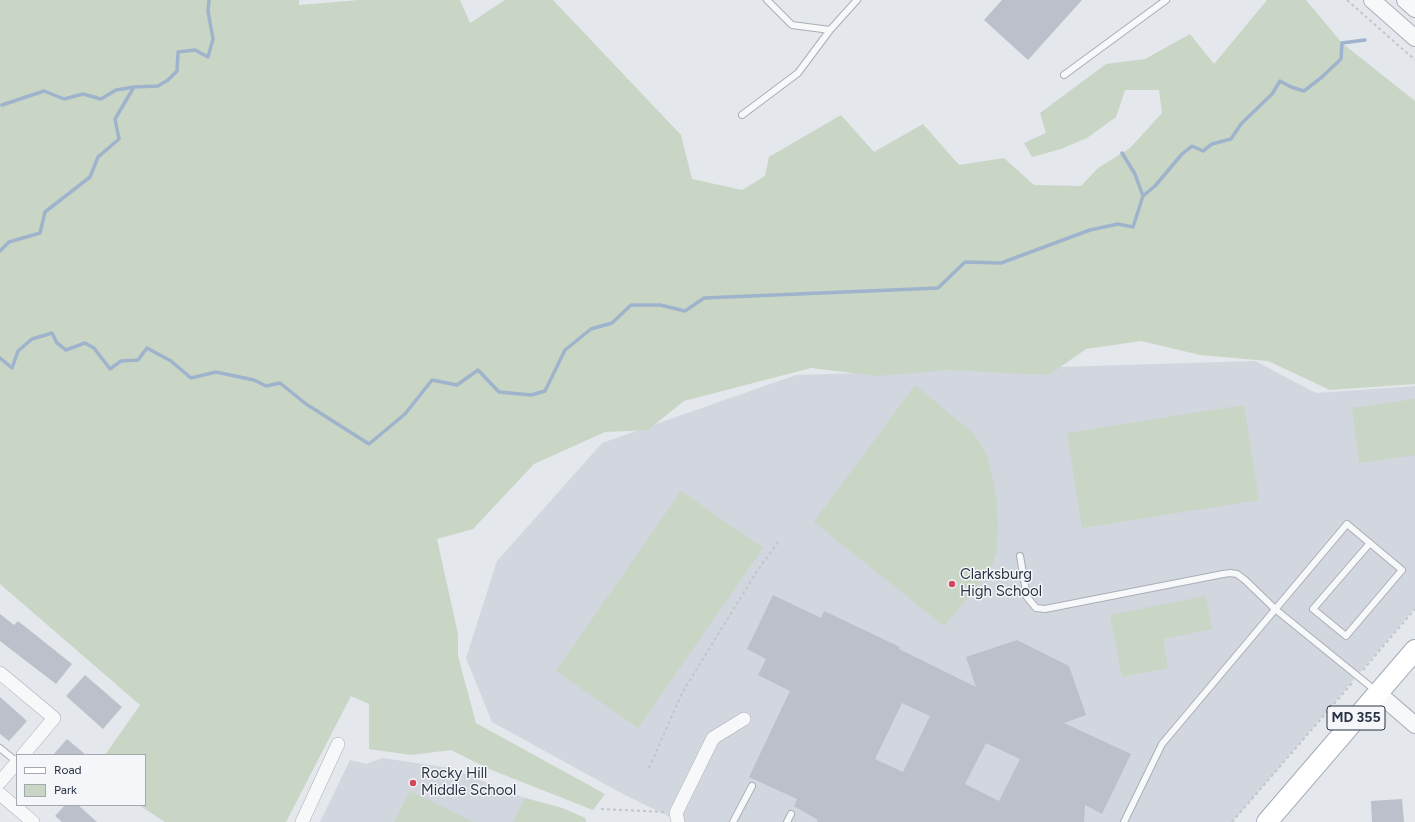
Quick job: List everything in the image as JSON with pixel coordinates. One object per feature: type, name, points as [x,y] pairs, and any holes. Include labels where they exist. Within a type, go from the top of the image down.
[{"type":"main road","name":"MD 355","points":[[1267,822],[1415,650]]},
{"type":"street","points":[[1372,0],[1415,38]]},
{"type":"street","points":[[1405,0],[1415,9]]},
{"type":"street","points":[[0,673],[54,718],[24,754]]},
{"type":"street","points":[[1378,693],[1415,725]]},
{"type":"street","points":[[677,817],[713,738],[744,719]]},
{"type":"street","points":[[302,822],[338,744]]},
{"type":"street","points":[[0,782],[16,763]]},
{"type":"street","points":[[0,794],[33,822]]},
{"type":"lane","points":[[767,0],[792,25],[830,30]]},
{"type":"lane","points":[[742,115],[798,73],[830,30],[857,0]]},
{"type":"lane","points":[[1064,75],[1166,0]]},
{"type":"lane","points":[[1124,822],[1162,744],[1347,524],[1370,543],[1402,570],[1346,636],[1313,609],[1370,543]]},
{"type":"lane","points":[[1020,556],[1027,597],[1036,608],[1045,609],[1230,573],[1237,574],[1275,609],[1378,693]]},
{"type":"lane","points":[[0,748],[16,761]]},
{"type":"lane","points":[[733,822],[752,786]]},
{"type":"lane","points":[[787,822],[791,814]]},
{"type":"path","points":[[1347,0],[1415,60]]},
{"type":"path","points":[[649,768],[682,693],[757,571],[779,541]]},
{"type":"path","points":[[1232,822],[1415,609]]},
{"type":"path","points":[[601,809],[677,817]]},
{"type":"shaded area","name":"Clarksburg High School","points":[[1255,361],[1316,393],[1415,386],[1415,608],[1232,822],[680,822],[621,793],[492,722],[466,658],[497,561],[602,443],[796,375]]},
{"type":"shaded area","name":"Rocky Hill Middle School","points":[[382,758],[450,768],[525,798],[562,808],[585,818],[586,822],[320,822],[350,760],[366,764]]},
{"type":"green space","points":[[0,0],[299,0],[299,5],[359,0],[460,0],[470,23],[505,0],[553,0],[681,135],[692,179],[742,190],[765,176],[769,157],[841,115],[874,152],[923,124],[959,165],[1004,158],[1034,185],[1081,186],[1098,168],[1130,148],[1162,113],[1159,90],[1125,90],[1116,117],[1087,138],[1061,149],[1032,157],[1024,143],[1046,133],[1040,113],[1106,64],[1145,59],[1190,34],[1214,64],[1267,0],[1306,0],[1342,43],[1415,101],[1415,384],[1330,390],[1268,361],[1200,355],[1141,341],[1086,349],[1049,375],[948,370],[877,376],[811,368],[684,401],[648,430],[605,432],[534,464],[473,529],[437,539],[458,634],[458,656],[476,723],[605,794],[593,810],[489,769],[451,750],[411,755],[369,749],[369,704],[351,696],[286,822],[165,822],[141,806],[146,806],[146,754],[106,754],[140,705],[0,584]]},
{"type":"green space","points":[[915,385],[974,434],[986,453],[997,501],[998,529],[996,555],[989,572],[944,626],[814,522]]},
{"type":"green space","points":[[1415,399],[1415,455],[1359,463],[1352,408]]},
{"type":"green space","points":[[1244,405],[1259,500],[1082,528],[1067,433]]},
{"type":"green space","points":[[681,491],[763,548],[638,728],[556,671]]},
{"type":"green space","points":[[1206,596],[1212,629],[1163,639],[1168,668],[1122,677],[1110,615]]},
{"type":"green space","points":[[410,791],[474,822],[394,822]]},
{"type":"green space","points":[[525,798],[562,808],[585,818],[586,822],[513,822]]},
{"type":"building","points":[[1002,0],[1082,0],[1028,60],[984,20]]},
{"type":"building","points":[[773,595],[821,618],[824,611],[900,647],[899,649],[976,687],[966,657],[1017,640],[1069,666],[1086,715],[1064,723],[1131,754],[1102,814],[1085,805],[1084,822],[817,822],[818,820],[794,806],[797,799],[749,777],[790,691],[758,675],[766,659],[747,649]],"holes":[[[902,703],[930,716],[903,772],[875,759]],[[986,743],[1020,759],[999,801],[965,784]]]},
{"type":"building","points":[[0,614],[14,625],[18,621],[72,664],[56,684],[0,641]]},
{"type":"building","points":[[85,675],[122,707],[103,729],[66,696]]},
{"type":"building","points":[[0,697],[27,721],[9,741],[0,734]]},
{"type":"building","points":[[67,739],[85,754],[54,754]]},
{"type":"building","points":[[1402,799],[1404,822],[1372,822],[1371,801]]},
{"type":"building","points":[[64,806],[79,806],[97,822],[62,822],[55,816]]},
{"type":"waterway","points":[[2,105],[44,91],[64,99],[83,94],[101,99],[116,90],[134,87],[158,86],[168,80],[177,71],[178,52],[195,50],[208,57],[213,39],[208,11],[209,0]]},
{"type":"waterway","points":[[0,358],[12,368],[18,351],[32,339],[52,333],[57,343],[66,350],[85,343],[94,348],[110,369],[121,361],[138,360],[147,348],[171,361],[191,378],[216,372],[254,380],[266,386],[280,383],[306,404],[369,444],[405,414],[432,380],[457,385],[478,370],[499,392],[531,395],[545,391],[565,350],[591,329],[612,323],[631,305],[660,305],[685,311],[704,298],[938,288],[965,262],[1001,263],[1090,230],[1118,224],[1133,227],[1143,196],[1155,186],[1182,154],[1192,146],[1203,151],[1212,144],[1231,139],[1241,124],[1272,94],[1280,81],[1291,87],[1304,91],[1341,59],[1342,43],[1365,40]]},
{"type":"waterway","points":[[0,251],[9,242],[40,233],[45,212],[90,177],[98,157],[119,139],[115,119],[134,87]]},
{"type":"waterway","points":[[1122,153],[1135,174],[1143,196]]},
{"type":"place","name":"Clarksburg High School","points":[[952,584]]},
{"type":"place","name":"Rocky Hill Middle School","points":[[413,783]]}]
